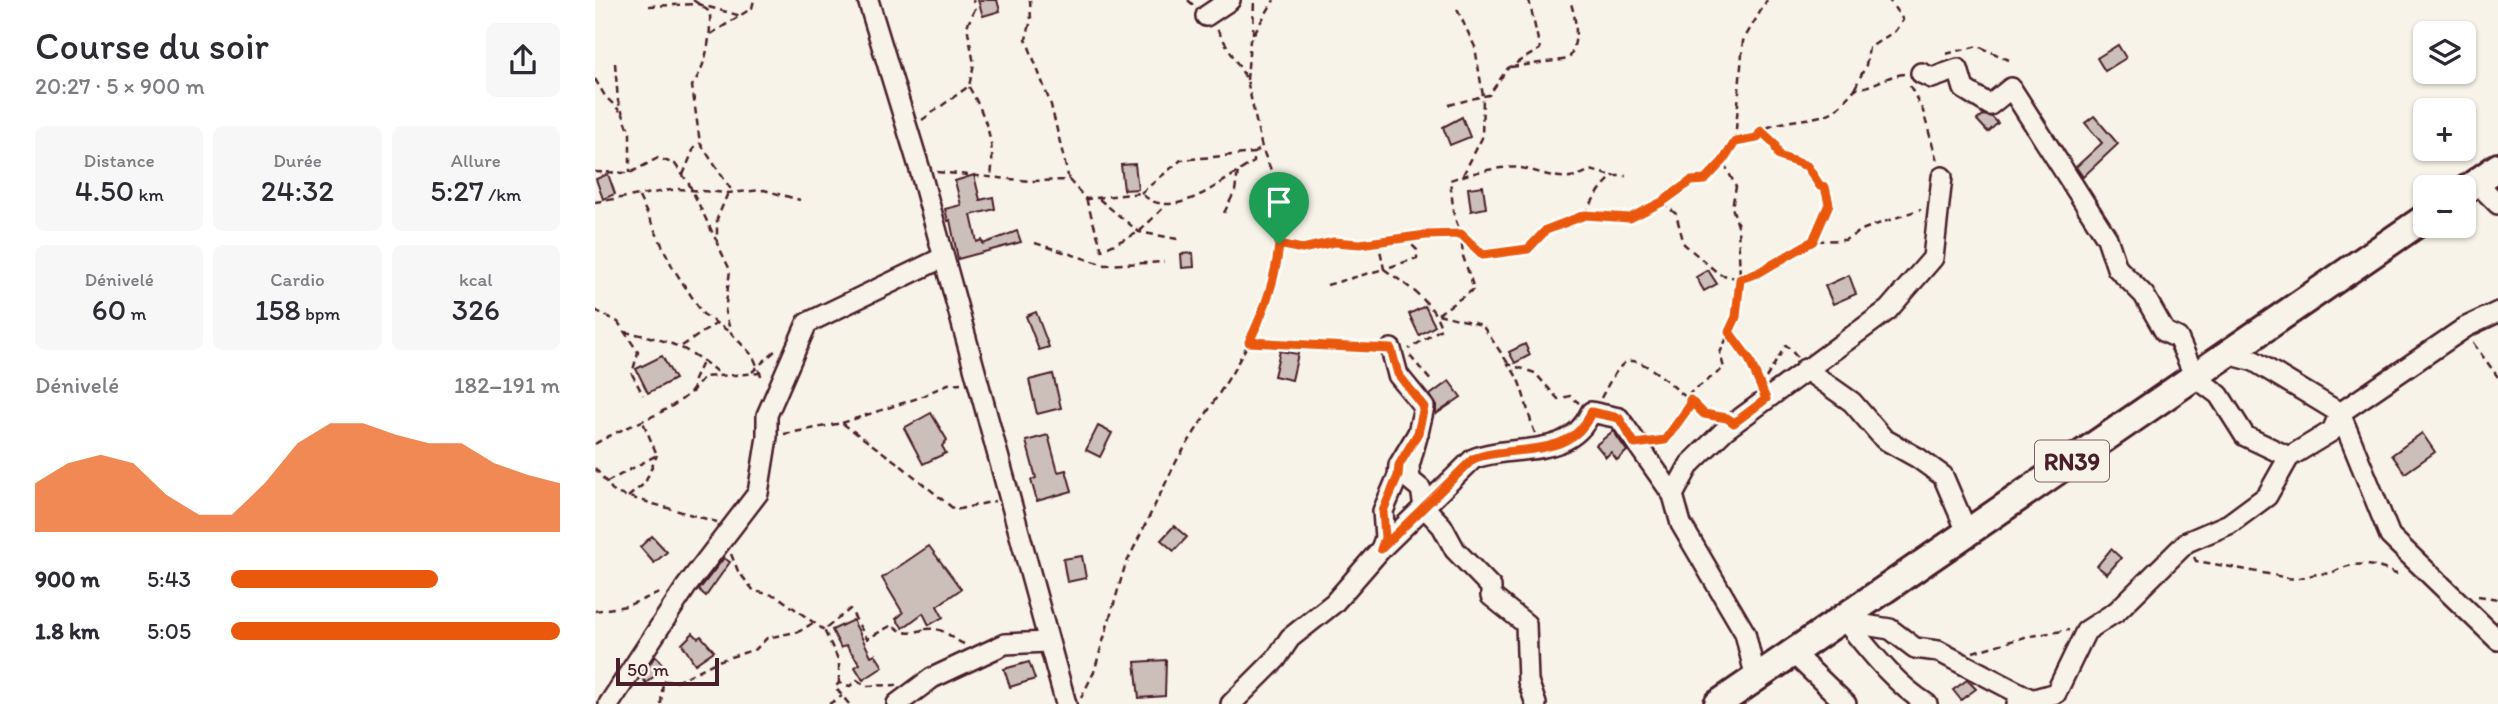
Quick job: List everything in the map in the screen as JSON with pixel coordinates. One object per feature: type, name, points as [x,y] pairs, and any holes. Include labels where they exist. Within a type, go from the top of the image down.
[{"type":"highway","points":[[2476,183],[2498,167]]},
{"type":"highway","name":"RN39","points":[[1718,704],[1838,626],[2413,226]]},
{"type":"street","points":[[868,0],[920,170],[975,382],[1066,704]]},
{"type":"street","points":[[1206,16],[1230,0]]},
{"type":"street","points":[[1912,74],[1932,78],[1958,69],[1964,89],[1990,105],[2011,88],[2107,238],[2117,268],[2144,295],[2165,332],[2178,338],[2195,377],[2219,395],[2245,436],[2289,457]]},
{"type":"street","points":[[1674,495],[1690,464],[1734,423],[1804,369],[1888,310],[1933,258],[1941,185]]},
{"type":"street","points":[[2476,191],[2498,204]]},
{"type":"street","points":[[609,704],[686,587],[758,493],[770,407],[807,323],[942,258]]},
{"type":"street","points":[[1838,626],[1890,629],[1916,648],[1938,651],[1953,658],[2029,702],[2056,693],[2086,631],[2117,611],[2187,542],[2229,524],[2267,496],[2289,457],[2332,431],[2340,413],[2462,330],[2498,312]]},
{"type":"street","points":[[1391,349],[1398,374],[1424,407],[1409,466],[1410,480],[1421,489],[1423,507],[1442,527],[1455,550],[1491,587],[1492,596],[1525,624],[1528,681],[1536,704]]},
{"type":"street","points":[[2228,354],[2253,361],[2340,413],[2379,516],[2390,536],[2498,640]]},
{"type":"street","points":[[1804,369],[1851,402],[1884,439],[1943,476],[1968,534]]},
{"type":"street","points":[[1231,704],[1276,659],[1290,638],[1333,603],[1381,549],[1473,459],[1485,454],[1542,449],[1563,440],[1582,427],[1591,412],[1619,418],[1674,495],[1681,524],[1745,633],[1756,679]]},
{"type":"street","points":[[1381,549],[1385,538],[1383,511],[1398,476],[1399,465],[1418,433]]},
{"type":"street","points":[[1838,626],[1909,693],[1927,704]]},
{"type":"street","points":[[901,702],[908,693],[932,678],[980,655],[1005,645],[1048,642]]},
{"type":"street","points":[[1793,653],[1846,704]]},
{"type":"path","points":[[693,0],[710,12],[711,34],[699,75],[692,86],[700,143],[730,188],[717,219],[717,243]]},
{"type":"path","points":[[711,34],[752,8],[754,0]]},
{"type":"path","points":[[908,130],[969,86],[974,64],[967,26],[975,9],[973,0]]},
{"type":"path","points":[[1030,0],[1031,20],[1026,39],[1051,106],[1069,180],[1086,199],[1102,250],[1139,232],[1165,206],[1194,198],[1254,162],[1254,153]]},
{"type":"path","points":[[1188,0],[1214,23],[1247,80]]},
{"type":"path","points":[[1253,34],[1254,0]]},
{"type":"path","points":[[1077,704],[1094,672],[1125,565],[1177,460],[1249,342],[1259,322],[1277,262],[1282,197],[1262,148],[1247,80],[1250,40],[1274,0]]},
{"type":"path","points":[[1450,105],[1489,95],[1508,68],[1539,49],[1529,0]]},
{"type":"path","points":[[1508,68],[1569,60],[1577,43],[1575,17],[1570,0]]},
{"type":"path","points":[[1279,244],[1302,249],[1334,242],[1360,244],[1378,240],[1461,234],[1483,255],[1528,249],[1546,230],[1585,215],[1630,218],[1662,202],[1691,181],[1705,180],[1723,161],[1735,142],[1743,41],[1767,0]]},
{"type":"path","points":[[1735,142],[1757,138],[1761,131],[1773,124],[1785,125],[1833,112],[1855,89],[1866,65],[1869,48],[1895,31],[1903,20],[1889,0]]},
{"type":"path","points":[[649,6],[698,4],[741,16]]},
{"type":"path","points":[[1455,5],[1475,47],[1483,96],[1482,138],[1463,175]]},
{"type":"path","points":[[1855,89],[1871,87],[1893,75],[1912,74],[1931,60],[1954,51],[1978,47],[2009,60]]},
{"type":"path","points":[[615,63],[620,111],[630,133],[631,173]]},
{"type":"path","points":[[1662,202],[1676,214],[1684,244],[1719,274],[1740,279],[1758,273],[1813,241],[1846,240],[1864,229],[1914,213],[1941,185],[1912,74]]},
{"type":"path","points":[[595,79],[604,96],[620,111]]},
{"type":"path","points":[[969,86],[986,116],[993,161],[991,176]]},
{"type":"path","points":[[1761,131],[1774,143],[1779,156],[1807,166],[1820,186],[1825,187],[1829,204],[1813,241]]},
{"type":"path","points":[[683,175],[694,148],[700,143]]},
{"type":"path","points":[[1086,199],[1141,193],[1181,160],[1254,153],[1262,148]]},
{"type":"path","points":[[595,172],[631,173],[658,158],[675,164],[691,190],[730,271],[725,312],[731,333]]},
{"type":"path","points":[[1635,444],[1665,440],[1689,407],[1690,393],[1724,368],[1720,353],[1736,317],[1740,279],[1738,226],[1732,207],[1736,187],[1723,161]]},
{"type":"path","points":[[1438,314],[1474,289],[1463,256],[1450,180],[1463,175],[1520,168],[1562,179],[1576,178],[1590,170],[1613,176],[1626,176]]},
{"type":"path","points":[[920,170],[1030,181],[1069,180]]},
{"type":"path","points":[[1224,213],[1235,191],[1238,171]]},
{"type":"path","points":[[1585,215],[1596,193],[1613,176]]},
{"type":"path","points":[[595,202],[678,189],[728,193],[764,190],[800,200]]},
{"type":"path","points":[[1141,193],[1150,202],[1165,206]]},
{"type":"path","points":[[595,196],[600,201]]},
{"type":"path","points":[[638,196],[664,253],[672,260],[674,268],[703,314],[731,333],[753,355],[770,407]]},
{"type":"path","points":[[1098,198],[1139,232],[1178,239]]},
{"type":"path","points":[[1327,285],[1417,258],[1417,250],[1405,238]]},
{"type":"path","points":[[1378,240],[1384,269],[1438,314],[1482,325],[1517,375],[1525,408],[1542,449]]},
{"type":"path","points":[[1035,243],[1105,264],[1164,262]]},
{"type":"path","points":[[595,310],[618,322],[638,352],[632,374],[643,395]]},
{"type":"path","points":[[1432,382],[1406,351],[1441,329],[1438,314]]},
{"type":"path","points":[[682,346],[717,323]]},
{"type":"path","points":[[2462,330],[2498,377]]},
{"type":"path","points":[[624,332],[664,339],[682,346],[719,375]]},
{"type":"path","points":[[1729,332],[1749,359],[1766,399]]},
{"type":"path","points":[[1249,342],[1391,349]]},
{"type":"path","points":[[1766,399],[1764,381],[1786,345]]},
{"type":"path","points":[[692,394],[694,380],[703,360]]},
{"type":"path","points":[[1508,364],[1535,373],[1558,399],[1570,396],[1591,412],[1623,364],[1631,360],[1641,361],[1704,414],[1727,418],[1734,423]]},
{"type":"path","points":[[595,444],[612,433],[643,422],[692,394],[704,377],[761,373]]},
{"type":"path","points":[[767,437],[842,423],[918,398],[948,384],[975,382]]},
{"type":"path","points":[[628,496],[645,483],[657,455],[643,422]]},
{"type":"path","points":[[842,423],[899,464],[955,510],[1008,499]]},
{"type":"path","points":[[607,482],[657,455]]},
{"type":"path","points":[[595,468],[615,493],[725,533],[754,591],[777,596],[824,630],[839,661],[839,683],[835,687],[849,704]]},
{"type":"path","points":[[2187,542],[2196,561],[2277,573],[2290,579],[2318,571],[2330,574],[2348,563],[2396,574],[2414,562]]},
{"type":"path","points":[[595,611],[627,606],[686,587]]},
{"type":"path","points":[[824,630],[850,609],[867,639],[892,625],[903,633],[939,628],[952,633],[956,640],[980,655]]},
{"type":"path","points":[[661,704],[663,681],[676,682],[718,661],[756,649],[767,638],[800,631],[813,623]]},
{"type":"path","points":[[1953,658],[2037,634],[2061,630],[2086,631]]},
{"type":"path","points":[[839,683],[850,686],[857,680],[866,686],[896,683],[901,702]]},
{"type":"path","points":[[829,704],[842,696]]},
{"type":"building","points":[[978,0],[997,0],[1000,11],[983,16]]},
{"type":"building","points":[[2118,45],[2126,58],[2105,71],[2097,58]]},
{"type":"building","points":[[1983,115],[1992,117],[1998,123],[1988,132],[1977,120]]},
{"type":"building","points":[[2094,116],[2118,144],[2083,177],[2076,167],[2102,143],[2085,123]]},
{"type":"building","points":[[1462,117],[1470,137],[1450,145],[1443,127]]},
{"type":"building","points":[[1135,164],[1138,189],[1124,190],[1121,165]]},
{"type":"building","points":[[608,174],[615,194],[603,199],[596,179]]},
{"type":"building","points":[[974,175],[980,200],[993,197],[995,209],[971,215],[977,242],[982,240],[983,244],[1017,231],[1021,242],[958,259],[945,209],[961,205],[955,181]]},
{"type":"building","points":[[1483,186],[1486,208],[1471,211],[1468,188]]},
{"type":"building","points":[[1193,253],[1194,267],[1182,268],[1181,254]]},
{"type":"building","points":[[1708,270],[1717,284],[1704,291],[1696,277]]},
{"type":"building","points":[[1849,275],[1856,294],[1833,304],[1825,286]]},
{"type":"building","points":[[1425,306],[1435,326],[1419,335],[1409,314]]},
{"type":"building","points":[[1036,312],[1049,347],[1039,350],[1026,316]]},
{"type":"building","points":[[1525,344],[1530,355],[1515,363],[1509,352]]},
{"type":"building","points":[[1280,351],[1298,354],[1292,380],[1274,376]]},
{"type":"building","points":[[662,356],[675,379],[648,393],[636,369]]},
{"type":"building","points":[[1053,374],[1061,408],[1037,414],[1029,380]]},
{"type":"building","points":[[1449,381],[1461,397],[1436,414],[1436,404],[1430,395]]},
{"type":"building","points":[[931,413],[947,440],[942,446],[946,453],[923,464],[904,428]]},
{"type":"building","points":[[1098,426],[1112,433],[1100,457],[1086,450]]},
{"type":"building","points":[[1613,431],[1627,451],[1617,460],[1611,452],[1606,457],[1596,445]]},
{"type":"building","points":[[2422,433],[2435,452],[2405,473],[2392,455]]},
{"type":"building","points":[[1048,435],[1058,472],[1066,470],[1072,491],[1037,501],[1031,480],[1036,478],[1026,441]]},
{"type":"building","points":[[1174,526],[1187,537],[1174,551],[1161,540]]},
{"type":"building","points":[[652,536],[667,552],[654,563],[640,547]]},
{"type":"building","points":[[929,546],[961,589],[937,606],[943,617],[929,625],[923,613],[903,628],[896,619],[903,613],[882,578]]},
{"type":"building","points":[[2111,549],[2121,558],[2107,574],[2097,566]]},
{"type":"building","points":[[1082,556],[1086,578],[1067,582],[1063,559]]},
{"type":"building","points":[[724,558],[730,562],[706,596],[699,590]]},
{"type":"building","points":[[853,620],[871,656],[875,654],[883,667],[863,680],[855,667],[860,664],[846,645],[841,648],[832,630]]},
{"type":"building","points":[[693,633],[698,638],[701,636],[714,651],[695,664],[682,644]]},
{"type":"building","points":[[655,656],[665,667],[646,683],[641,677]]},
{"type":"building","points":[[1166,660],[1165,696],[1139,698],[1135,662]]},
{"type":"building","points":[[1029,662],[1035,679],[1010,687],[1004,669]]},
{"type":"building","points":[[1967,680],[1976,689],[1961,700],[1953,690]]},
{"type":"route","points":[[1761,131],[1774,143],[1779,156],[1807,166],[1820,186],[1825,187],[1829,204],[1821,216],[1813,241],[1758,273],[1740,279],[1736,317],[1729,332],[1749,359],[1766,399],[1734,423],[1727,418],[1704,414],[1690,400],[1689,407],[1665,440],[1635,444],[1619,418],[1591,412],[1582,427],[1563,440],[1542,449],[1485,454],[1473,459],[1381,549],[1385,538],[1383,511],[1398,476],[1399,465],[1418,433],[1424,407],[1398,374],[1397,361],[1391,349],[1249,342],[1259,322],[1277,262],[1279,244],[1302,249],[1334,242],[1360,244],[1426,235],[1461,234],[1483,255],[1528,249],[1546,230],[1567,221],[1585,215],[1630,218],[1637,212],[1662,202],[1691,181],[1705,180],[1723,161],[1735,142],[1757,138],[1761,131]]}]
